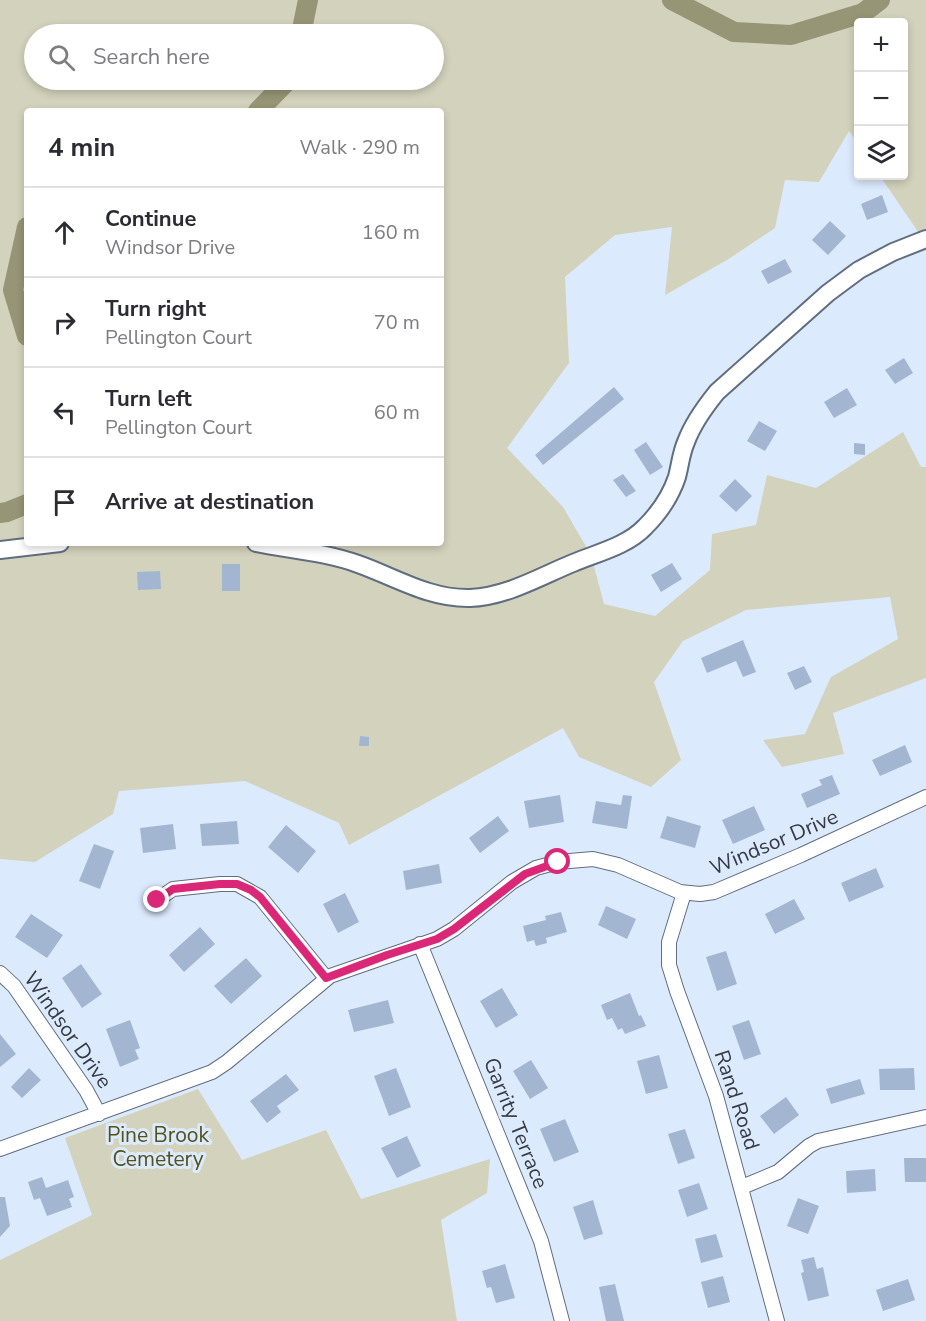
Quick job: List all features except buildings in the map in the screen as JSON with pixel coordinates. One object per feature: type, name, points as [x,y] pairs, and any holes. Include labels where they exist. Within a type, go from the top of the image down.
[{"type":"street","points":[[273,546],[341,558],[441,596],[471,598],[508,590],[620,545],[645,527],[664,503],[677,475],[685,444],[692,428],[702,410],[717,392],[828,293],[859,270],[879,258],[926,239]]},
{"type":"street","points":[[0,550],[34,546]]},
{"type":"street","name":"Windsor Drive","points":[[0,1149],[212,1072],[227,1062],[326,978],[437,939],[454,929],[525,874],[558,862],[593,859],[606,861],[668,889],[684,893],[714,892],[801,855],[926,797]]},
{"type":"street","points":[[157,900],[173,889],[220,884],[237,884],[246,888],[260,897],[326,978]]},
{"type":"street","name":"Rand Road","points":[[684,893],[669,942],[669,966],[716,1096],[777,1321]]},
{"type":"street","name":"Garrity Terrace","points":[[420,944],[541,1241],[562,1321]]},
{"type":"street","name":"Windsor Drive","points":[[0,973],[14,986],[86,1090],[99,1114]]},
{"type":"street","points":[[742,1187],[778,1172],[818,1141],[926,1118]]},
{"type":"green space","points":[[0,0],[926,0],[926,238],[923,239],[883,180],[908,180],[908,18],[854,18],[854,138],[849,131],[819,182],[785,180],[775,228],[727,260],[665,295],[672,227],[615,235],[565,277],[569,363],[507,448],[563,507],[591,555],[604,604],[655,616],[710,570],[712,534],[756,525],[767,475],[816,488],[903,432],[921,467],[926,467],[926,678],[833,713],[844,754],[782,767],[763,740],[805,734],[831,677],[898,639],[890,597],[746,610],[683,641],[654,682],[681,760],[651,787],[579,757],[563,728],[349,845],[339,823],[245,781],[119,791],[113,814],[35,862],[0,859]]},
{"type":"green space","name":"Pine Brook Cemetery","points":[[198,1089],[242,1160],[326,1130],[361,1199],[490,1159],[487,1193],[441,1220],[457,1321],[0,1321],[0,1260],[92,1215],[65,1138]]},
{"type":"waterway","points":[[303,24],[308,0]]},
{"type":"waterway","points":[[672,0],[734,32],[791,35],[863,13],[880,0]]},
{"type":"waterway","points":[[261,108],[278,90]]},
{"type":"waterway","points":[[24,240],[13,290],[24,326]]},
{"type":"waterway","points":[[0,513],[24,505]]},
{"type":"route","points":[[157,900],[173,889],[220,884],[237,884],[251,890],[287,928],[326,978],[437,939],[454,929],[512,882],[536,868],[558,862]]}]
